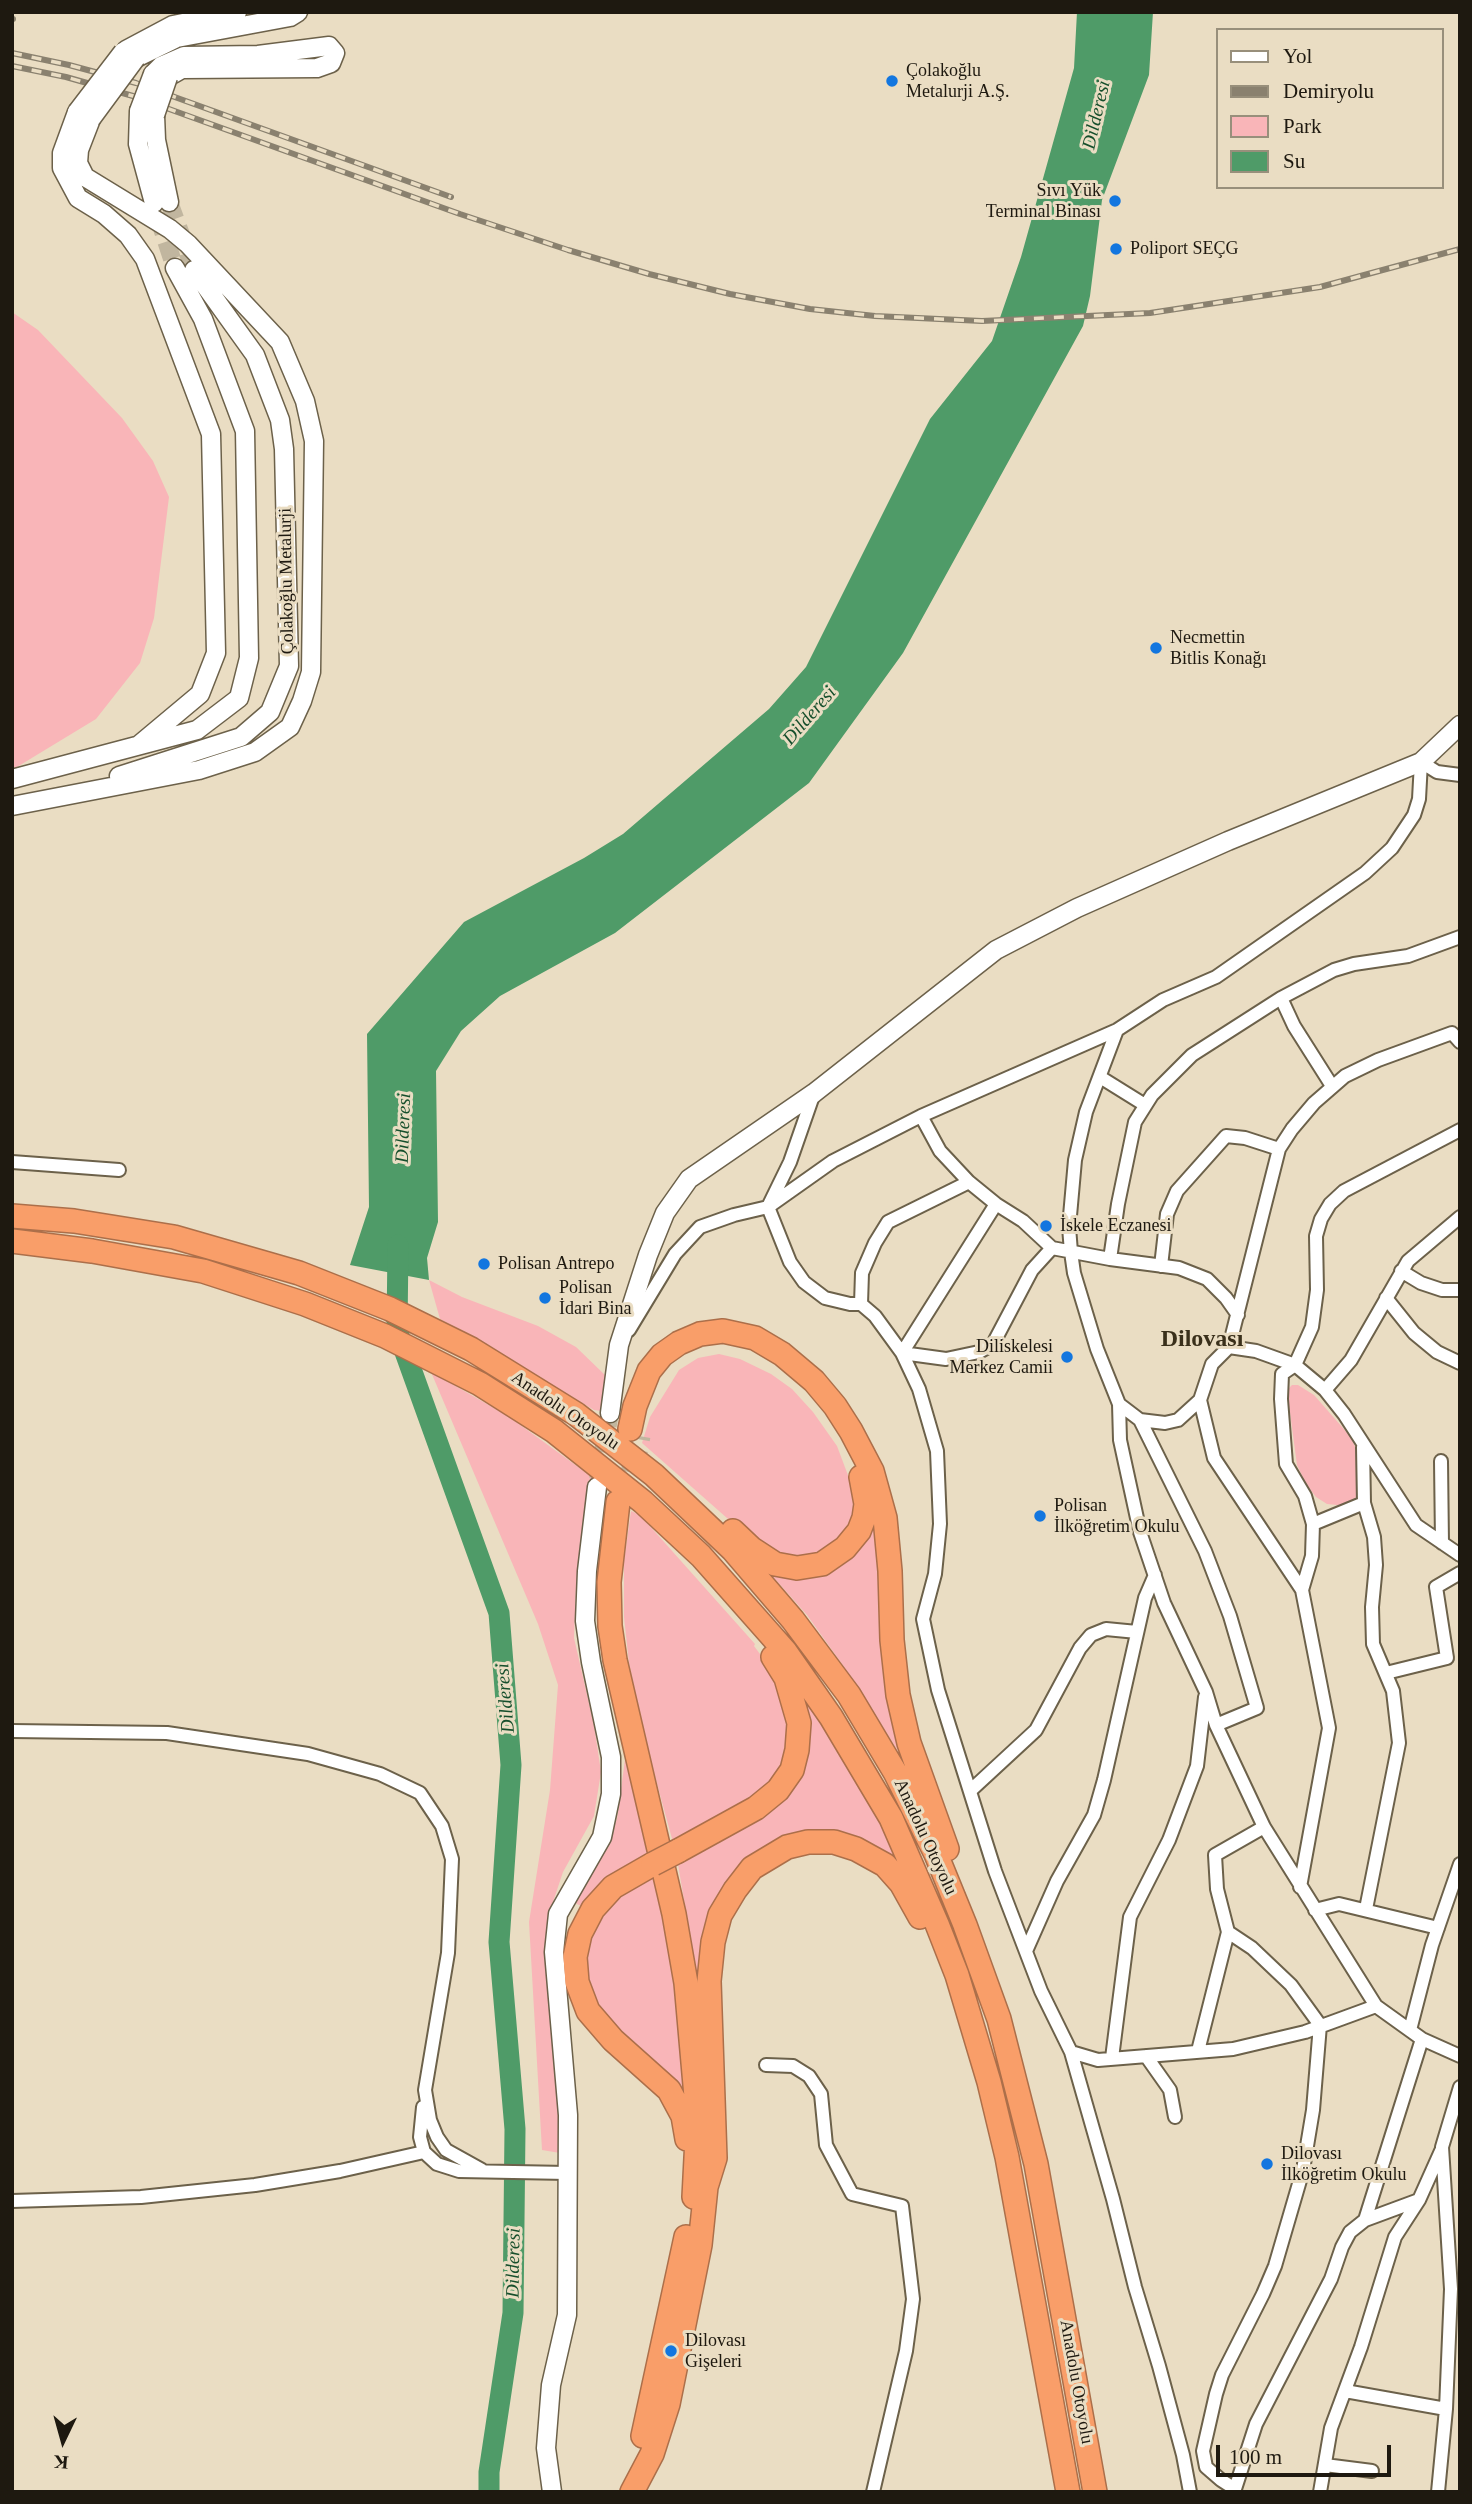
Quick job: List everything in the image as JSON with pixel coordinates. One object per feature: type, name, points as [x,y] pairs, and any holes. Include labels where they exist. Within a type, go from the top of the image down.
[{"type":"highway","name":"Anadolu Otoyolu","points":[[12,1216],[74,1221],[174,1237],[299,1273],[390,1309],[471,1349],[576,1414],[654,1475],[733,1550],[793,1620],[849,1695],[895,1772],[936,1854],[980,1966],[1011,2062],[1036,2164],[1095,2492]]},
{"type":"highway","name":"Anadolu Otoyolu","points":[[12,1241],[92,1251],[204,1271],[305,1304],[385,1336],[480,1384],[554,1431],[629,1504],[701,1556],[785,1651],[859,1762],[891,1818],[957,1975],[989,2081],[1007,2157],[1068,2492]]},
{"type":"highway","points":[[654,1475],[716,1516],[752,1549],[775,1564],[797,1568],[821,1564],[845,1548],[859,1531],[864,1518],[866,1504],[860,1474],[843,1438],[821,1407],[795,1379],[763,1356],[736,1347],[714,1346],[694,1352],[675,1363],[659,1377],[634,1432],[641,1388],[649,1371],[662,1355],[679,1343],[700,1334],[723,1331],[755,1338],[782,1354],[814,1381],[851,1431],[872,1471],[885,1518],[892,1640],[898,1695],[906,1731],[963,1889],[980,1966]]},
{"type":"highway","points":[[629,1504],[769,1651],[786,1678],[799,1723],[792,1770],[778,1790],[756,1808],[613,1887],[593,1909],[580,1934],[575,1957],[577,1982],[588,2011],[613,2040],[669,2090],[683,2116],[700,2193]]},
{"type":"highway","points":[[629,1504],[609,1582],[610,1626],[615,1660],[674,1914],[686,1983],[698,2119],[700,2193],[700,2245],[668,2404],[652,2454],[632,2492]]},
{"type":"highway","points":[[620,2492],[628,2481],[640,2452],[700,2193],[715,2158],[709,1981],[713,1942],[720,1915],[752,1868],[788,1847],[808,1842],[834,1842],[856,1849],[885,1865],[916,1906],[968,2042],[989,2081]]},
{"type":"main road","points":[[139,745],[200,694],[216,653],[211,434],[145,259],[128,235],[104,214],[78,198],[62,168],[62,153],[123,52],[173,25],[237,12]]},
{"type":"main road","points":[[12,806],[199,770],[255,752],[290,727],[302,701],[311,672],[314,441],[305,401],[281,342],[188,244],[170,229],[85,177],[78,163],[84,115],[136,58],[177,38],[290,17],[298,12]]},
{"type":"main road","points":[[161,76],[195,68],[317,68],[331,64],[335,53],[329,46],[258,55],[184,56],[161,66],[161,76],[147,113],[156,140],[162,202]]},
{"type":"main road","name":"Çolakoğlu Metalurji","points":[[12,779],[197,730],[239,698],[249,658],[245,431],[184,269],[255,355],[280,420],[284,449],[289,667],[270,712],[242,737],[46,799]]},
{"type":"main road","points":[[610,1413],[620,1345],[648,1255],[665,1213],[689,1179],[814,1093],[996,950],[1077,908],[1228,841],[1421,762],[1460,725]]},
{"type":"main road","points":[[552,2492],[545,2448],[551,2385],[566,2315],[561,2173],[568,2115],[555,1939],[558,1914],[602,1837],[611,1794],[611,1756],[585,1621],[587,1571],[597,1487]]},
{"type":"street","points":[[620,1345],[675,1254],[700,1227],[768,1207],[833,1161],[921,1116],[1117,1030],[1163,1000],[1216,977],[1365,873],[1392,848],[1413,815],[1419,799],[1421,762],[1437,772],[1460,775]]},
{"type":"street","points":[[1110,1259],[1135,1122],[1152,1095],[1192,1055],[1281,998],[1334,970],[1354,964],[1408,956],[1460,937]]},
{"type":"street","points":[[1281,998],[1294,1026],[1332,1086]]},
{"type":"street","points":[[1117,1030],[1086,1112],[1075,1160],[1069,1227],[1074,1273],[1097,1349],[1119,1404],[1120,1440],[1140,1532],[1164,1603],[1206,1692],[1216,1725],[1264,1828],[1300,1887],[1376,2006],[1422,2039],[1460,2056]]},
{"type":"street","points":[[1140,1420],[1165,1423],[1178,1420],[1200,1400],[1212,1364],[1229,1346],[1279,1149],[1314,1103],[1345,1076],[1378,1060],[1457,1033]]},
{"type":"street","points":[[1100,1077],[1145,1105]]},
{"type":"street","points":[[814,1093],[790,1161],[768,1207],[790,1262],[804,1282],[825,1298],[861,1304],[874,1316],[902,1353],[919,1389],[937,1451],[940,1524],[934,1574],[923,1619],[938,1690],[995,1871],[1041,1991],[1071,2052],[1183,2455],[1190,2492]]},
{"type":"street","points":[[921,1116],[940,1151],[969,1182],[1023,1221],[1052,1248],[1179,1268],[1207,1279],[1238,1315]]},
{"type":"street","points":[[1302,1590],[1312,1556],[1313,1524],[1305,1496],[1286,1464],[1281,1399],[1282,1374],[1295,1365],[1312,1327],[1317,1290],[1316,1236],[1330,1204],[1344,1191],[1460,1130]]},
{"type":"street","points":[[1161,1266],[1167,1214],[1177,1191],[1226,1136],[1245,1138],[1279,1149]]},
{"type":"street","points":[[12,1162],[119,1170]]},
{"type":"street","points":[[861,1304],[862,1273],[888,1222],[969,1182]]},
{"type":"street","points":[[902,1353],[996,1204]]},
{"type":"street","points":[[1325,1390],[1350,1360],[1408,1261],[1460,1217]]},
{"type":"street","points":[[902,1353],[946,1359],[979,1352],[993,1344],[1032,1270],[1052,1248]]},
{"type":"street","points":[[1401,1271],[1421,1283],[1442,1290],[1460,1290]]},
{"type":"street","points":[[1386,1298],[1414,1333],[1437,1352],[1460,1363]]},
{"type":"street","points":[[1229,1346],[1256,1351],[1295,1365],[1325,1390],[1344,1414],[1416,1525],[1460,1555]]},
{"type":"street","points":[[1200,1400],[1214,1458],[1302,1590],[1329,1728],[1300,1887]]},
{"type":"street","points":[[1119,1404],[1140,1420],[1205,1551],[1230,1616],[1256,1708],[1216,1725]]},
{"type":"street","points":[[1363,1447],[1364,1503],[1374,1537],[1376,1565],[1372,1607],[1373,1644],[1394,1691],[1399,1743],[1366,1909]]},
{"type":"street","points":[[1441,1461],[1441,1542]]},
{"type":"street","points":[[1313,1524],[1364,1503]]},
{"type":"street","points":[[1386,1673],[1447,1658],[1436,1587],[1460,1573]]},
{"type":"street","points":[[1026,1951],[1058,1881],[1094,1815],[1145,1598],[1155,1575]]},
{"type":"street","points":[[970,1791],[1036,1730],[1080,1648],[1091,1635],[1106,1629],[1137,1632]]},
{"type":"street","points":[[1112,2058],[1130,1917],[1169,1840],[1197,1766],[1206,1692]]},
{"type":"street","points":[[12,1731],[167,1732],[308,1754],[380,1774],[420,1793],[442,1826],[452,1859],[448,1954],[425,2090],[420,2137],[424,2152],[438,2164],[458,2171],[561,2173]]},
{"type":"street","points":[[1198,2051],[1228,1932],[1217,1889],[1215,1856],[1264,1828]]},
{"type":"street","points":[[1410,2031],[1438,1928],[1460,1864]]},
{"type":"street","points":[[1315,1910],[1339,1904],[1438,1928]]},
{"type":"street","points":[[1228,1932],[1252,1948],[1291,1985],[1320,2025],[1313,2110],[1303,2170],[1275,2266],[1222,2375],[1203,2451],[1206,2467],[1235,2490],[1256,2424],[1331,2279],[1350,2232],[1365,2220],[1419,2200]]},
{"type":"street","points":[[1071,2052],[1098,2060],[1233,2049],[1305,2032],[1376,2006]]},
{"type":"street","points":[[1365,2220],[1422,2039]]},
{"type":"street","points":[[1146,2056],[1170,2090],[1175,2117]]},
{"type":"street","points":[[766,2065],[793,2066],[809,2076],[821,2094],[826,2145],[852,2194],[902,2206],[913,2299],[906,2351],[873,2492]]},
{"type":"street","points":[[1321,2492],[1331,2428],[1371,2318],[1395,2237],[1419,2200],[1442,2147],[1460,2087]]},
{"type":"street","points":[[425,2090],[430,2120],[446,2150],[481,2170]]},
{"type":"street","points":[[1438,2492],[1446,2409],[1451,2289],[1442,2147]]},
{"type":"street","points":[[12,2201],[141,2197],[256,2185],[340,2171],[424,2152]]},
{"type":"street","points":[[1450,2310],[1460,2297]]},
{"type":"street","points":[[1345,2391],[1446,2409]]},
{"type":"street","points":[[1183,2455],[1203,2451]]},
{"type":"street","points":[[1325,2465],[1372,2471]]},
{"type":"green space","points":[[12,312],[38,330],[122,418],[153,461],[169,497],[154,618],[140,663],[96,719],[12,770]]},
{"type":"green space","points":[[429,1280],[462,1297],[538,1326],[576,1347],[605,1375],[608,1412],[594,1410],[440,1319]]},
{"type":"green space","points":[[719,1354],[740,1359],[771,1374],[792,1389],[813,1412],[837,1446],[852,1486],[853,1503],[858,1503],[846,1538],[810,1558],[785,1558],[753,1541],[642,1443],[650,1417],[679,1370],[698,1358]]},
{"type":"green space","points":[[431,1372],[508,1416],[592,1477],[576,1586],[574,1638],[594,1725],[601,1772],[594,1816],[563,1872],[549,1914],[547,1958],[561,2114],[560,2153],[542,2150],[529,1922],[550,1790],[558,1685],[538,1624]]},
{"type":"green space","points":[[1292,1385],[1298,1385],[1314,1395],[1350,1436],[1358,1453],[1356,1497],[1347,1506],[1327,1504],[1316,1497],[1297,1465],[1287,1390]]},
{"type":"green space","points":[[631,1511],[640,1515],[755,1644],[790,1707],[790,1753],[763,1795],[674,1846],[642,1729],[629,1663],[624,1617],[624,1561]]},
{"type":"green space","points":[[873,1515],[905,1762],[807,1615],[766,1569],[788,1575]]},
{"type":"green space","points":[[806,1702],[828,1732],[870,1804],[904,1870],[857,1839],[748,1863],[702,2009],[678,1864],[753,1821],[809,1738]]},
{"type":"green space","points":[[626,1752],[654,1851],[585,1908],[575,1903],[617,1819]]},
{"type":"green space","points":[[660,1873],[670,1921],[691,2120],[595,2009],[584,1968],[588,1935],[618,1893]]},
{"type":"water","points":[[1077,12],[1153,12],[1149,75],[1102,200],[1090,296],[1083,326],[903,653],[809,783],[615,933],[500,996],[461,1031],[436,1071],[438,1222],[427,1258],[429,1280],[350,1265],[369,1207],[367,1034],[464,922],[584,858],[623,834],[769,709],[806,667],[930,419],[992,341],[1021,257],[1074,68]]},
{"type":"waterway","name":"Dilderesi","points":[[398,1245],[397,1330],[499,1613],[511,1765],[499,1942],[515,2129],[513,2313],[489,2472],[489,2492]]},
{"type":"tunnel","points":[[169,202],[194,270]]},
{"type":"tunnel","points":[[158,216],[175,268]]},
{"type":"tunnel","points":[[598,1479],[610,1413]]},
{"type":"tunnel","points":[[626,1506],[639,1436]]},
{"type":"railway","points":[[12,53],[136,83],[451,197]]},
{"type":"railway","points":[[12,66],[66,77],[133,96],[460,214],[568,250],[730,294],[810,309],[875,316],[982,321],[1150,313],[1320,287],[1460,249]]},
{"type":"place","name":"Çolakoğlu Metalurji A.Ş.","points":[[892,81]]},
{"type":"place","name":"Sıvı Yük Terminal Binası","points":[[1115,201]]},
{"type":"place","name":"Poliport SEÇG","points":[[1116,249]]},
{"type":"place","name":"Necmettin Bitlis Konağı","points":[[1156,648]]},
{"type":"place","name":"İskele Eczanesi","points":[[1046,1226]]},
{"type":"place","name":"Polisan Antrepo","points":[[484,1264]]},
{"type":"place","name":"Polisan İdari Bina","points":[[545,1298]]},
{"type":"place","name":"Diliskelesi Merkez Camii","points":[[1067,1357]]},
{"type":"place","name":"Polisan İlköğretim Okulu","points":[[1040,1516]]},
{"type":"place","name":"Dilovası İlköğretim Okulu","points":[[1267,2164]]},
{"type":"place","name":"Dilovası Gişeleri","points":[[671,2351]]},
{"type":"district","name":"Dilovası","points":[[1202,1340]]}]
